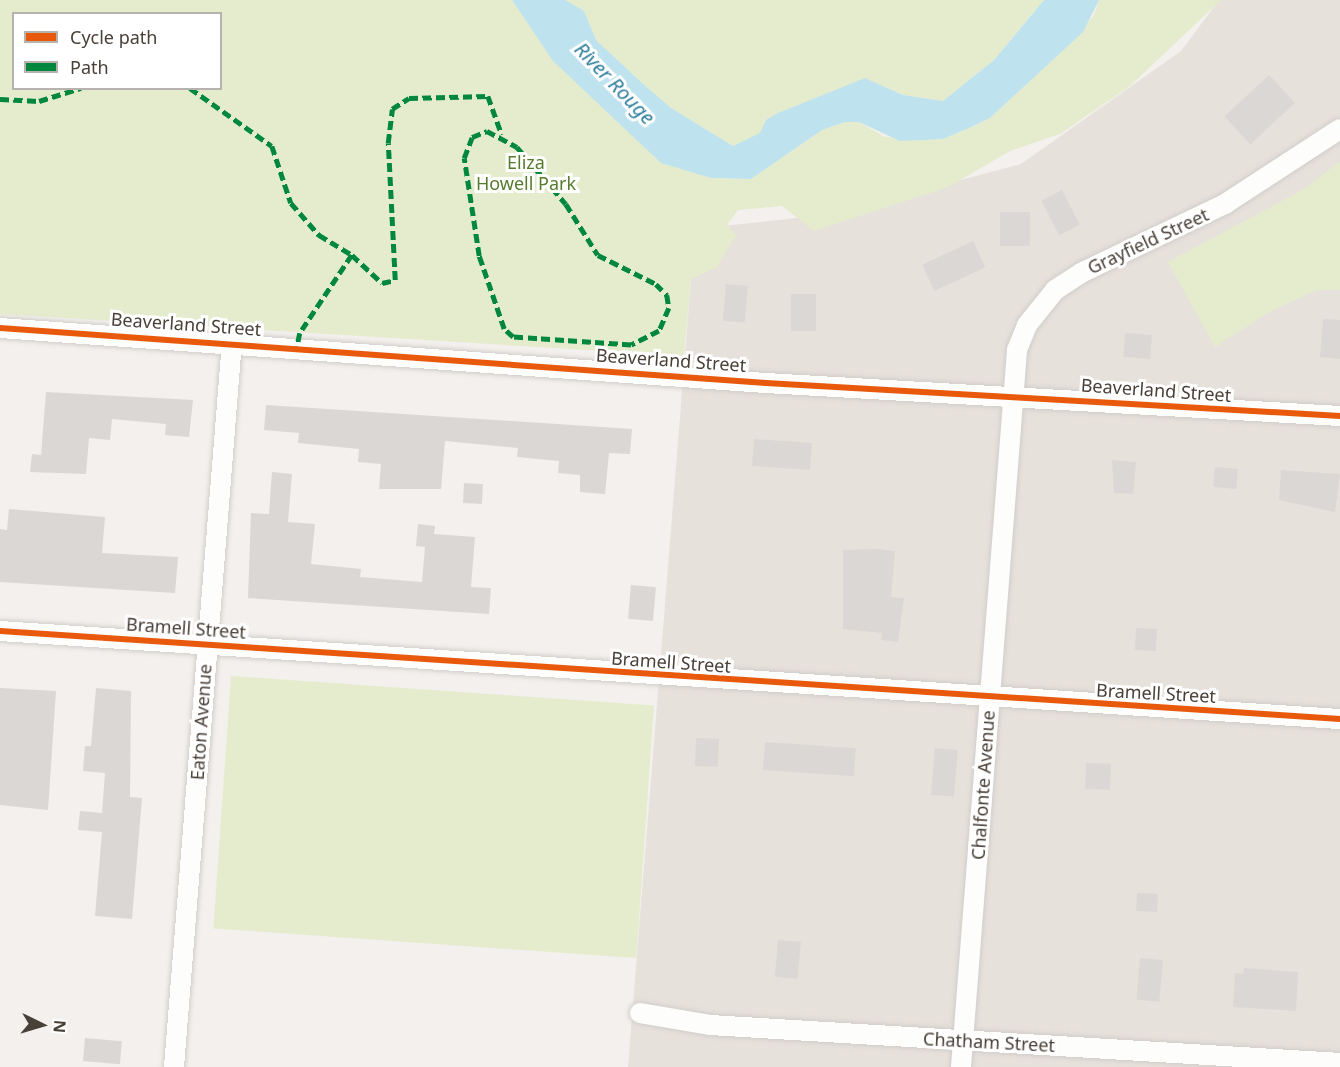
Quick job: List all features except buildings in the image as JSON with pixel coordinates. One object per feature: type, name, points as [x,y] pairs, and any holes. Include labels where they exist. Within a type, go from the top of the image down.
[{"type":"street","name":"Grayfield Street","points":[[1015,396],[1024,333],[1055,290],[1225,204],[1340,129]]},
{"type":"street","name":"Beaverland Street","points":[[0,328],[1340,416]]},
{"type":"street","name":"Eaton Avenue","points":[[174,1067],[232,342]]},
{"type":"street","name":"Chalfonte Avenue","points":[[961,1067],[1015,396]]},
{"type":"street","name":"Bramell Street","points":[[0,632],[207,644],[990,699],[1340,719]]},
{"type":"street","name":"Chatham Street","points":[[640,1013],[710,1025],[1340,1063]]},
{"type":"shaded area","points":[[1219,0],[1340,0],[1340,1067],[628,1067],[695,229],[833,214],[1021,164],[1181,51]]},
{"type":"green space","name":"Eliza Howell Park","points":[[0,0],[1044,0],[994,60],[943,101],[903,95],[874,82],[733,146],[704,130],[711,178],[751,179],[822,130],[845,122],[859,122],[885,137],[943,139],[990,118],[1067,46],[1094,15],[1099,0],[1221,0],[1130,86],[1060,134],[1010,151],[948,187],[814,231],[782,206],[738,210],[727,225],[736,235],[717,267],[691,279],[684,356],[0,314]]},
{"type":"green space","points":[[1340,161],[1340,290],[1317,290],[1271,311],[1215,347],[1168,262],[1304,189]]},
{"type":"green space","points":[[231,676],[654,706],[636,958],[213,928]]},
{"type":"water","name":"River Rouge","points":[[512,0],[565,0],[584,11],[596,40],[642,83],[671,108],[733,146],[760,133],[766,120],[778,113],[865,78],[903,95],[943,101],[994,60],[1044,0],[1099,0],[1083,32],[990,118],[943,139],[900,141],[859,122],[845,122],[822,130],[751,179],[711,178],[661,163],[553,61]]},
{"type":"marked path","points":[[0,99],[39,101],[75,90]]},
{"type":"marked path","points":[[193,90],[272,146],[291,203],[319,235],[352,255],[300,333],[297,347]]},
{"type":"marked path","points":[[352,255],[382,283],[395,280],[388,143],[392,109],[409,98],[488,96],[502,135]]},
{"type":"marked path","points":[[487,131],[517,147],[566,204],[598,255],[656,284],[667,295],[669,308],[659,331],[631,345],[513,337],[504,329],[479,256],[464,158],[472,137],[487,131]]},
{"type":"cycle path","points":[[0,328],[766,383],[1340,416]]},
{"type":"cycle path","points":[[0,631],[1340,719]]}]
